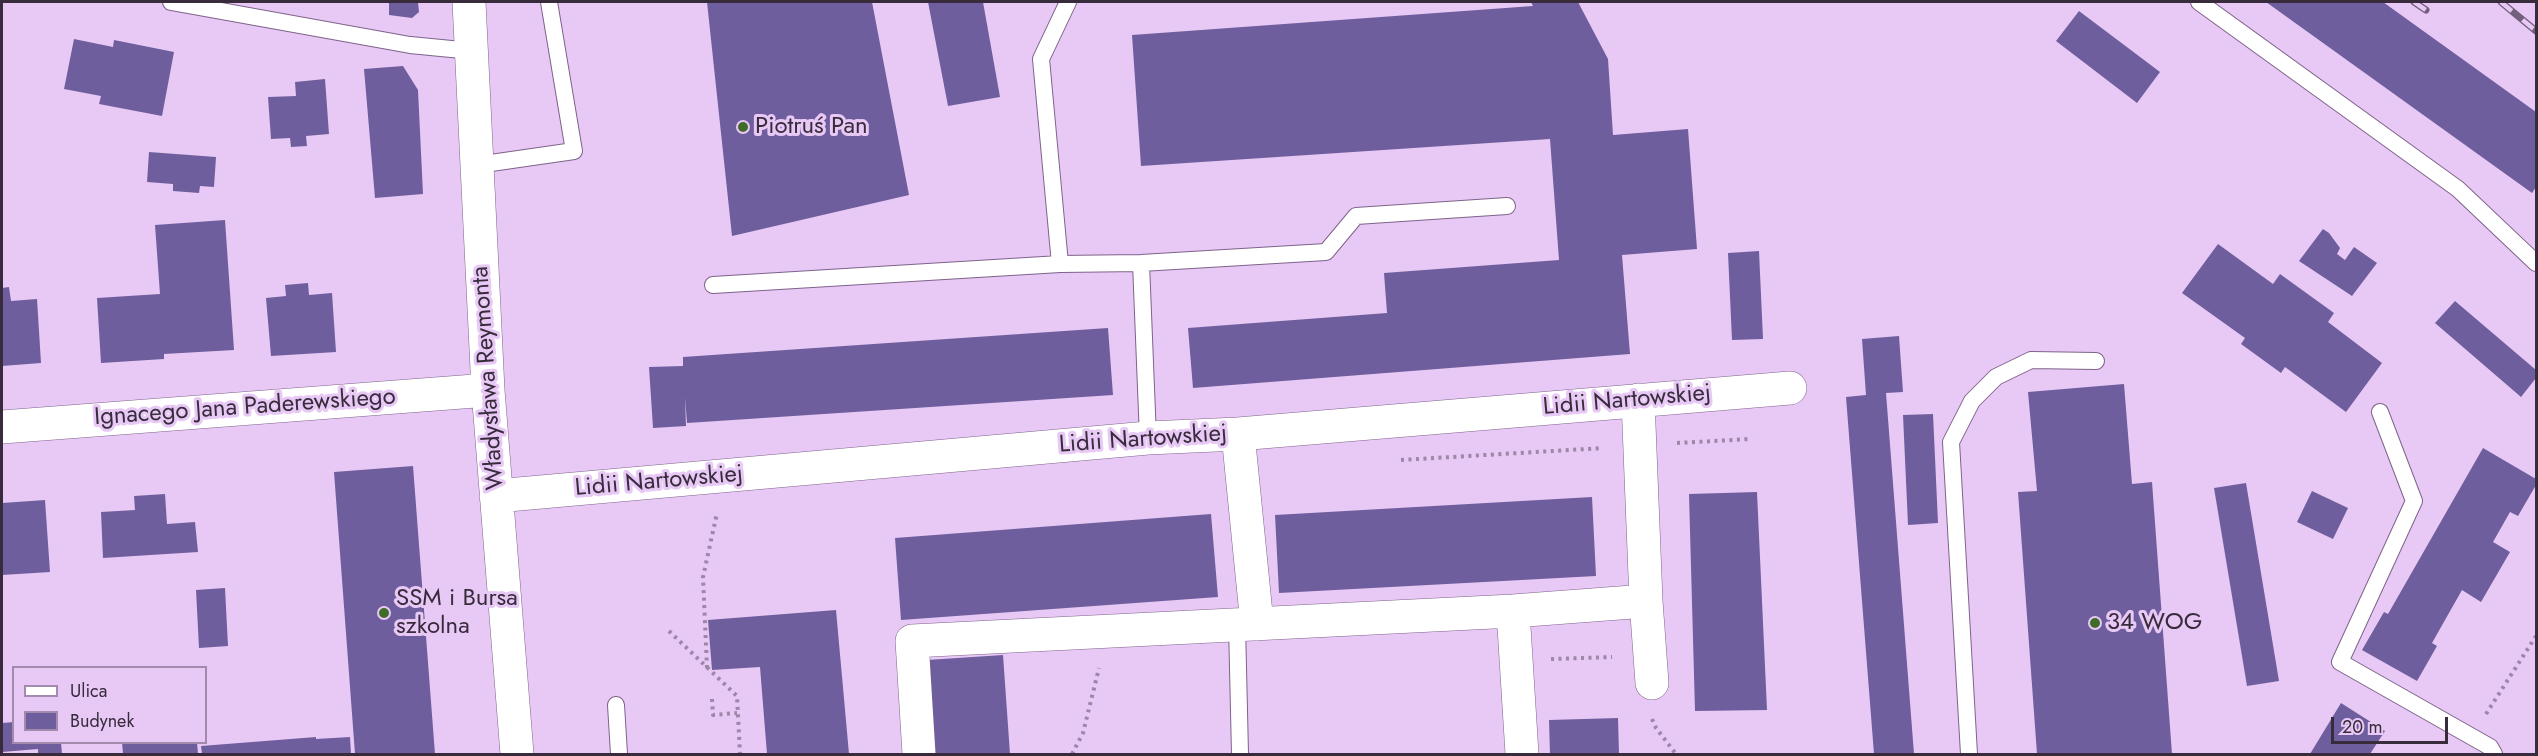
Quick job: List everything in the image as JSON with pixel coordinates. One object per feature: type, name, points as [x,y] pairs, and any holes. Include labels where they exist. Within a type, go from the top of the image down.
[{"type":"street","name":"Władysława Reymonta","points":[[469,2],[488,390],[517,754]]},
{"type":"street","name":"Lidii Nartowskiej","points":[[496,496],[1148,438],[1238,434],[1790,388]]},
{"type":"street","name":"Ignacego Jana Paderewskiego","points":[[2,427],[488,390]]},
{"type":"street","points":[[1638,400],[1646,601],[1652,683]]},
{"type":"street","points":[[1238,434],[1247,624]]},
{"type":"street","points":[[919,754],[912,641],[1513,611],[1646,601]]},
{"type":"street","points":[[1513,611],[1522,754]]},
{"type":"lane","points":[[171,2],[410,45],[472,51]]},
{"type":"lane","points":[[477,165],[574,151],[549,2]]},
{"type":"lane","points":[[1060,264],[1041,59],[1068,2]]},
{"type":"lane","points":[[2199,2],[2458,189],[2536,263]]},
{"type":"lane","points":[[713,285],[1060,264],[1141,263],[1326,252],[1356,216],[1507,206]]},
{"type":"lane","points":[[1141,263],[1148,438]]},
{"type":"lane","points":[[1969,754],[1951,442],[1972,401],[1996,377],[2031,360],[2096,361]]},
{"type":"lane","points":[[2380,412],[2414,501],[2340,662],[2490,747],[2494,754]]},
{"type":"lane","points":[[1240,754],[1247,624]]},
{"type":"lane","points":[[616,705],[619,754]]},
{"type":"path","points":[[707,668],[703,577],[717,512]]},
{"type":"path","points":[[669,631],[737,696],[740,754]]},
{"type":"path","points":[[1072,754],[1083,733],[1107,632]]},
{"type":"path","points":[[2471,737],[2536,636]]},
{"type":"path","points":[[1547,660],[1617,657]]},
{"type":"path","points":[[712,699],[713,715],[737,713]]},
{"type":"building","points":[[389,2],[418,2],[419,12],[412,18],[389,15]]},
{"type":"building","points":[[707,2],[872,2],[909,195],[732,236]]},
{"type":"building","points":[[928,2],[983,2],[1000,97],[948,106]]},
{"type":"building","points":[[1531,2],[1578,2],[1608,59],[1613,135],[1688,129],[1697,249],[1622,255],[1630,354],[1193,388],[1188,328],[1387,313],[1384,273],[1559,260],[1550,139],[1141,166],[1132,35],[1533,6]]},
{"type":"building","points":[[2266,2],[2383,2],[2536,112],[2536,187],[2532,193]]},
{"type":"building","points":[[2079,11],[2160,72],[2137,103],[2056,41]]},
{"type":"building","points":[[74,39],[113,47],[114,40],[174,52],[162,116],[99,104],[101,96],[64,89]]},
{"type":"building","points":[[403,66],[418,90],[423,194],[375,198],[364,69]]},
{"type":"building","points":[[325,79],[329,134],[306,136],[307,146],[291,147],[290,138],[271,139],[268,97],[296,96],[295,82]]},
{"type":"building","points":[[149,152],[216,157],[214,187],[200,186],[199,193],[173,191],[173,184],[147,182]]},
{"type":"building","points":[[225,220],[234,350],[164,354],[164,359],[101,363],[97,298],[160,294],[155,225]]},
{"type":"building","points":[[2323,229],[2329,233],[2340,248],[2337,254],[2345,260],[2354,247],[2377,263],[2352,296],[2299,261]]},
{"type":"building","points":[[2218,244],[2273,284],[2280,274],[2334,313],[2328,322],[2382,363],[2346,412],[2285,367],[2281,373],[2241,344],[2245,338],[2182,293]]},
{"type":"building","points":[[1759,251],[1763,339],[1732,340],[1728,253]]},
{"type":"building","points":[[308,283],[309,295],[332,293],[336,352],[271,356],[266,298],[286,296],[285,285]]},
{"type":"building","points":[[9,287],[11,301],[37,299],[41,363],[2,366],[2,288]]},
{"type":"building","points":[[2455,301],[2536,370],[2536,378],[2521,397],[2435,323]]},
{"type":"building","points":[[1108,328],[1113,395],[687,423],[685,397],[686,426],[653,428],[649,367],[683,366],[683,357]]},
{"type":"building","points":[[1899,336],[1903,392],[1886,393],[1914,754],[1874,754],[1846,397],[1866,395],[1862,339]]},
{"type":"building","name":"34 WOG","points":[[2124,384],[2132,484],[2152,482],[2172,754],[2037,754],[2018,492],[2037,491],[2028,392]]},
{"type":"building","points":[[1933,414],[1938,523],[1908,525],[1903,415]]},
{"type":"building","points":[[2483,448],[2536,479],[2536,485],[2518,516],[2510,512],[2493,542],[2510,552],[2481,602],[2462,590],[2432,643],[2437,646],[2417,681],[2362,650],[2384,612],[2388,614]]},
{"type":"building","name":"SSM i Bursa szkolna","points":[[413,466],[435,754],[355,754],[334,472]]},
{"type":"building","points":[[2246,483],[2279,681],[2247,686],[2214,488]]},
{"type":"building","points":[[2312,491],[2348,508],[2333,539],[2297,522]]},
{"type":"building","points":[[1757,492],[1767,710],[1695,711],[1689,494]]},
{"type":"building","points":[[165,494],[167,524],[195,522],[198,552],[103,558],[101,512],[135,510],[134,496]]},
{"type":"building","points":[[1592,497],[1596,576],[1279,593],[1275,515]]},
{"type":"building","points":[[45,500],[50,572],[2,575],[2,503]]},
{"type":"building","points":[[1211,514],[1218,597],[901,620],[895,538]]},
{"type":"building","points":[[225,588],[228,646],[199,648],[196,590]]},
{"type":"building","points":[[836,610],[849,754],[767,754],[760,667],[712,670],[708,620]]},
{"type":"building","points":[[1003,655],[1010,754],[933,754],[927,660]]},
{"type":"building","points":[[2341,703],[2385,731],[2370,754],[2310,754]]},
{"type":"building","points":[[1618,718],[1619,754],[1550,754],[1549,720]]},
{"type":"building","points":[[12,722],[12,744],[61,744],[62,754],[38,754],[38,749],[2,752],[2,723]]},
{"type":"building","points":[[316,737],[316,739],[350,737],[351,754],[202,754],[201,746]]},
{"type":"building","points":[[122,744],[197,744],[198,754],[123,754]]},
{"type":"railway","points":[[2414,2],[2426,10]]},
{"type":"railway","points":[[2501,2],[2536,31]]},
{"type":"place","name":"Piotruś Pan","points":[[743,127]]},
{"type":"place","name":"SSM i Bursa szkolna","points":[[384,613]]},
{"type":"place","name":"34 WOG","points":[[2095,623]]}]
